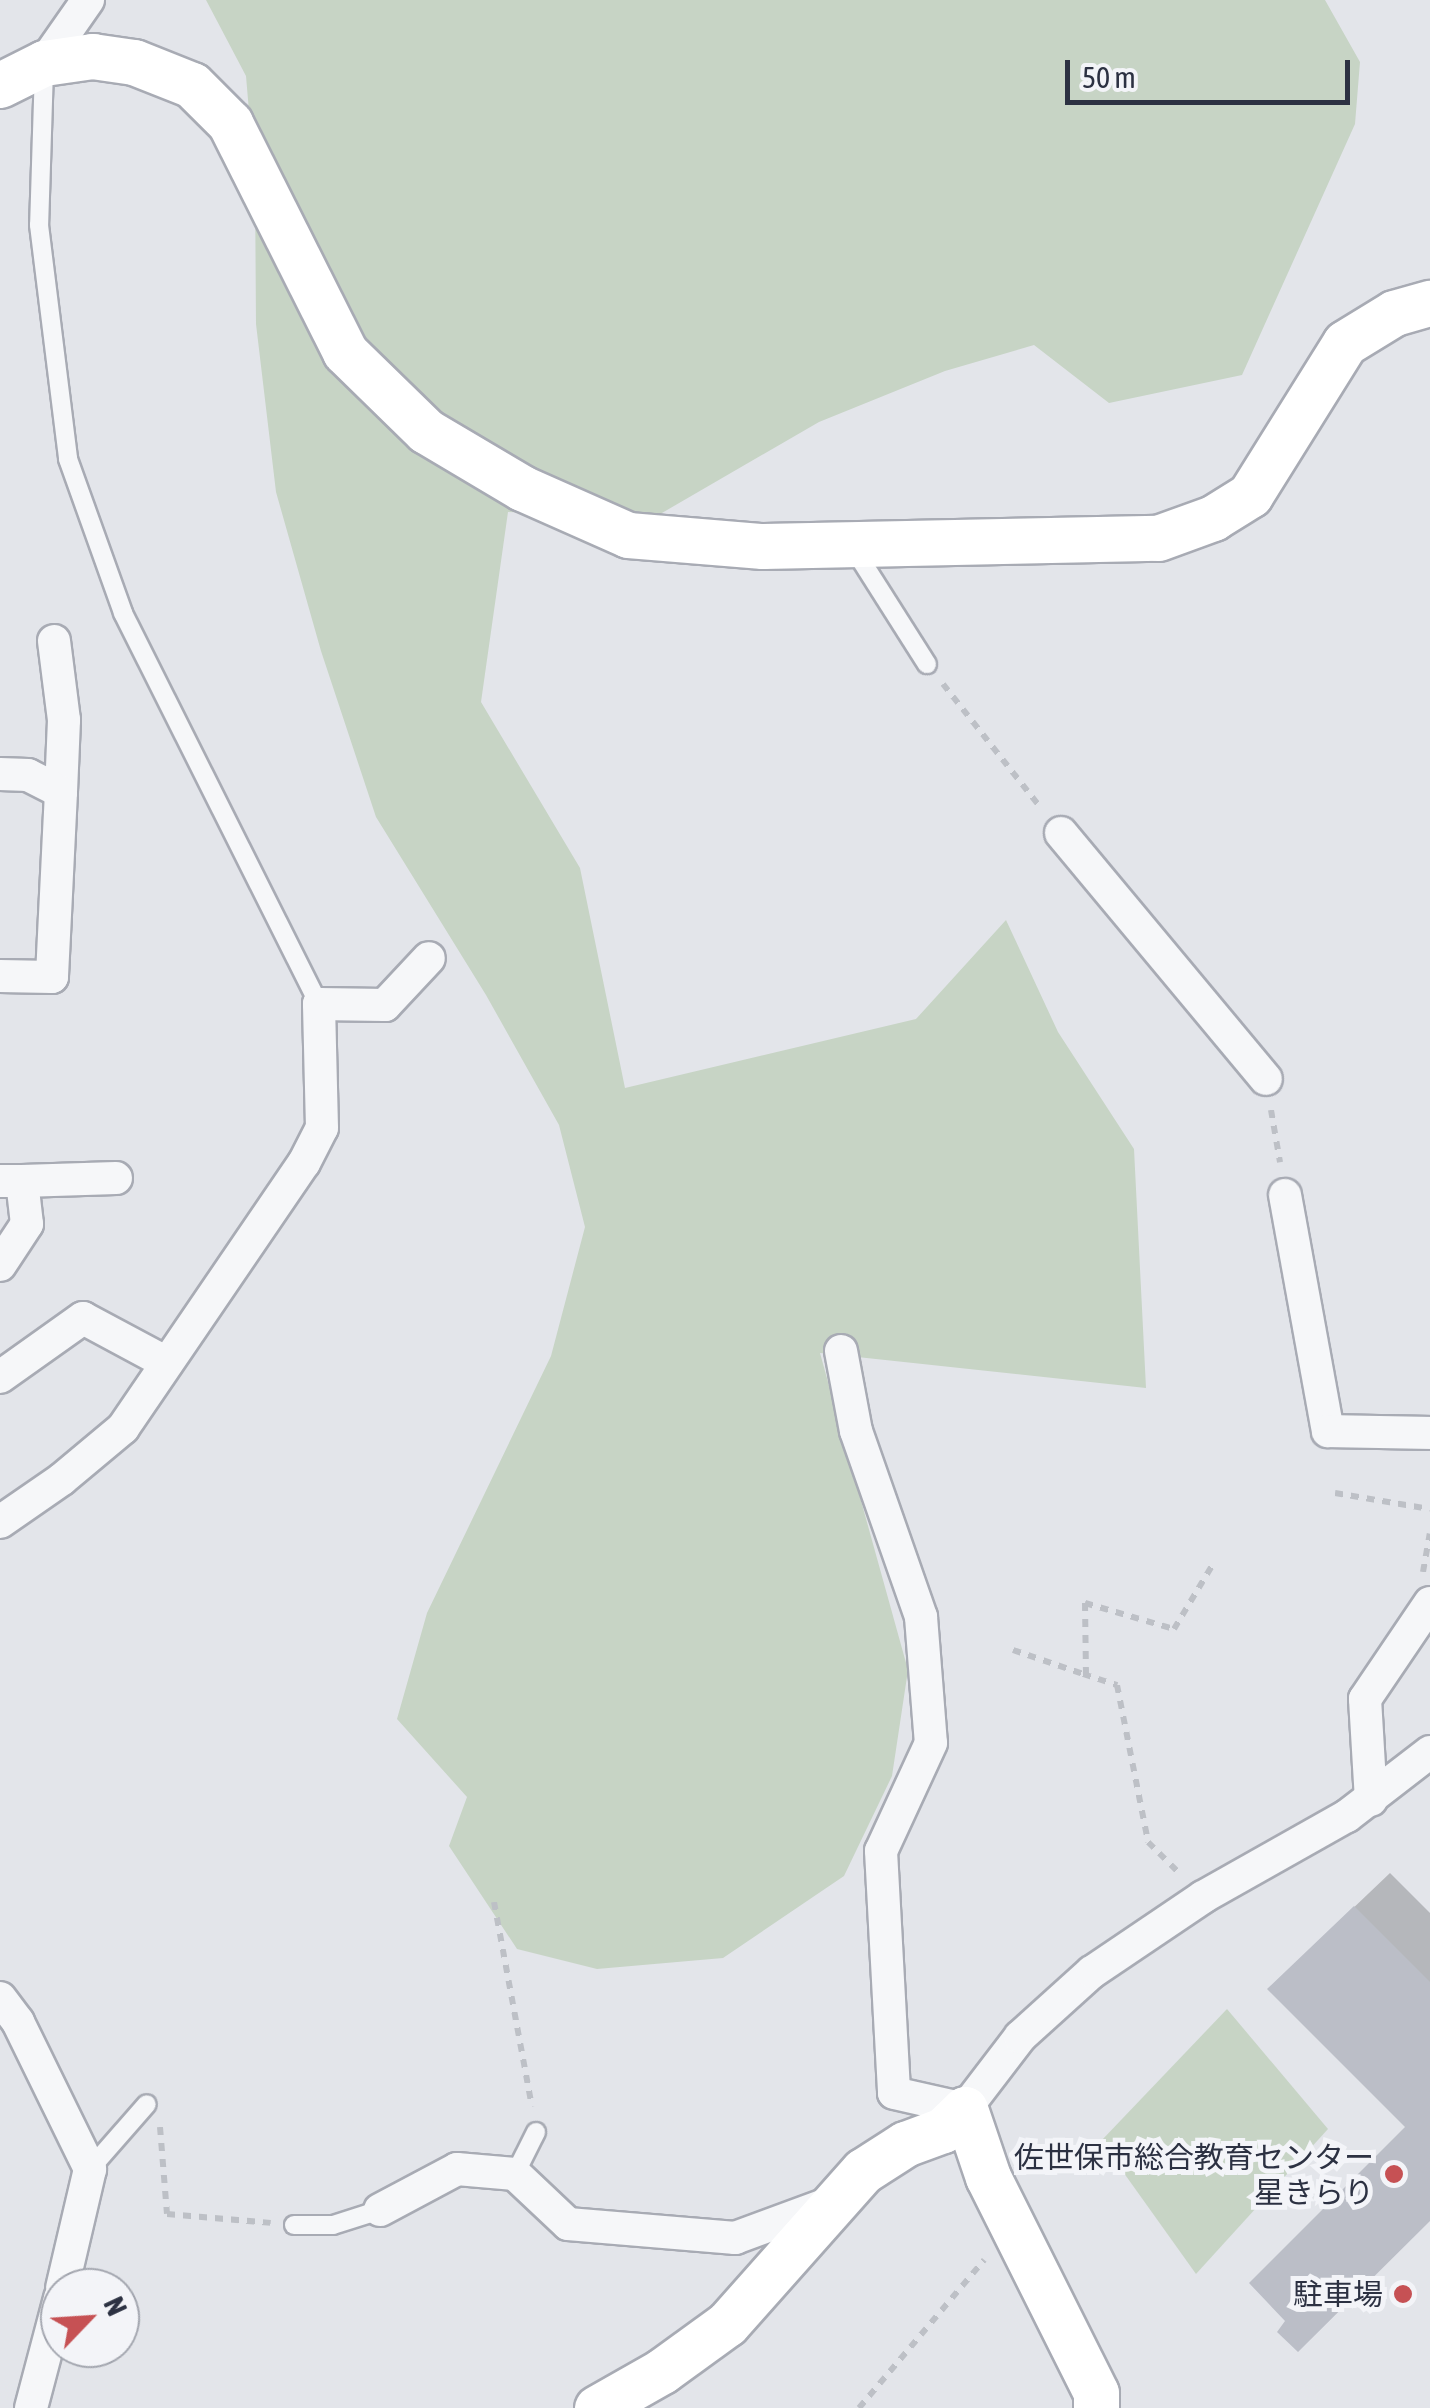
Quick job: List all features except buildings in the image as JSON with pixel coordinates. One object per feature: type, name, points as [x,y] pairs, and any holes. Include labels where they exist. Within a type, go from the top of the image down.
[{"type":"street","points":[[44,63],[88,0]]},
{"type":"street","points":[[0,85],[44,63],[92,56],[134,62],[192,85],[230,124],[345,352],[426,431],[522,488],[628,535],[762,546],[1158,538],[1213,518],[1250,495],[1345,344],[1394,313],[1430,304]]},
{"type":"street","points":[[0,976],[52,978],[64,720],[54,641]]},
{"type":"street","points":[[0,774],[28,774],[61,792]]},
{"type":"street","points":[[1060,833],[1266,1079]]},
{"type":"street","points":[[0,1522],[62,1480],[123,1428],[304,1163],[322,1128],[319,1004],[386,1005],[429,958]]},
{"type":"street","points":[[0,1265],[27,1224],[11,1181],[116,1178]]},
{"type":"street","points":[[1286,1195],[1328,1430],[1430,1433]]},
{"type":"street","points":[[0,1378],[83,1318],[168,1362]]},
{"type":"street","points":[[841,1351],[856,1432],[921,1617],[930,1725],[931,1743],[881,1852],[894,2093],[965,2108]]},
{"type":"street","points":[[1371,1800],[1365,1699],[1430,1604]]},
{"type":"street","points":[[597,2408],[662,2371],[726,2324],[863,2171],[905,2144],[943,2130],[1020,2037],[1092,1972],[1203,1896],[1371,1800],[1430,1752]]},
{"type":"street","points":[[0,1998],[18,2022],[90,2169],[67,2268]]},
{"type":"street","points":[[965,2108],[988,2177],[1096,2393],[1096,2408]]},
{"type":"street","points":[[380,2210],[458,2169],[515,2174],[568,2224],[735,2238],[838,2200]]},
{"type":"street","points":[[31,2408],[42,2368]]},
{"type":"lane","points":[[44,63],[39,226],[68,459],[123,613],[319,1004]]},
{"type":"lane","points":[[851,544],[927,664]]},
{"type":"lane","points":[[90,2169],[147,2104]]},
{"type":"lane","points":[[515,2174],[536,2132]]},
{"type":"lane","points":[[294,2225],[332,2225],[380,2210]]},
{"type":"path","points":[[927,664],[1060,833]]},
{"type":"path","points":[[1266,1079],[1286,1195]]},
{"type":"path","points":[[1335,1493],[1430,1509]]},
{"type":"path","points":[[1086,1675],[1085,1603],[1174,1629],[1213,1564]]},
{"type":"path","points":[[1013,1650],[1086,1675]]},
{"type":"path","points":[[1071,1670],[1117,1685],[1148,1842],[1203,1896]]},
{"type":"path","points":[[494,1902],[536,2132]]},
{"type":"path","points":[[147,2104],[163,2132],[167,2214],[294,2225]]},
{"type":"path","points":[[858,2408],[994,2248]]},
{"type":"green space","points":[[206,0],[1325,0],[1360,62],[1355,124],[1242,375],[1109,403],[1034,345],[945,371],[819,422],[655,517],[508,512],[481,702],[580,868],[625,1088],[916,1019],[1006,920],[1058,1032],[1134,1149],[1146,1388],[820,1353],[908,1670],[892,1776],[844,1876],[723,1958],[597,1969],[517,1949],[449,1846],[467,1797],[397,1719],[427,1613],[551,1356],[585,1227],[559,1125],[486,995],[376,817],[321,651],[276,492],[256,324],[255,182],[246,76]]},
{"type":"green space","points":[[1227,2009],[1328,2129],[1196,2274],[1101,2141]]},
{"type":"place","name":"佐世保市総合教育センター 星きらり","points":[[1394,2174]]},
{"type":"place","name":"駐車場","points":[[1403,2294]]}]
